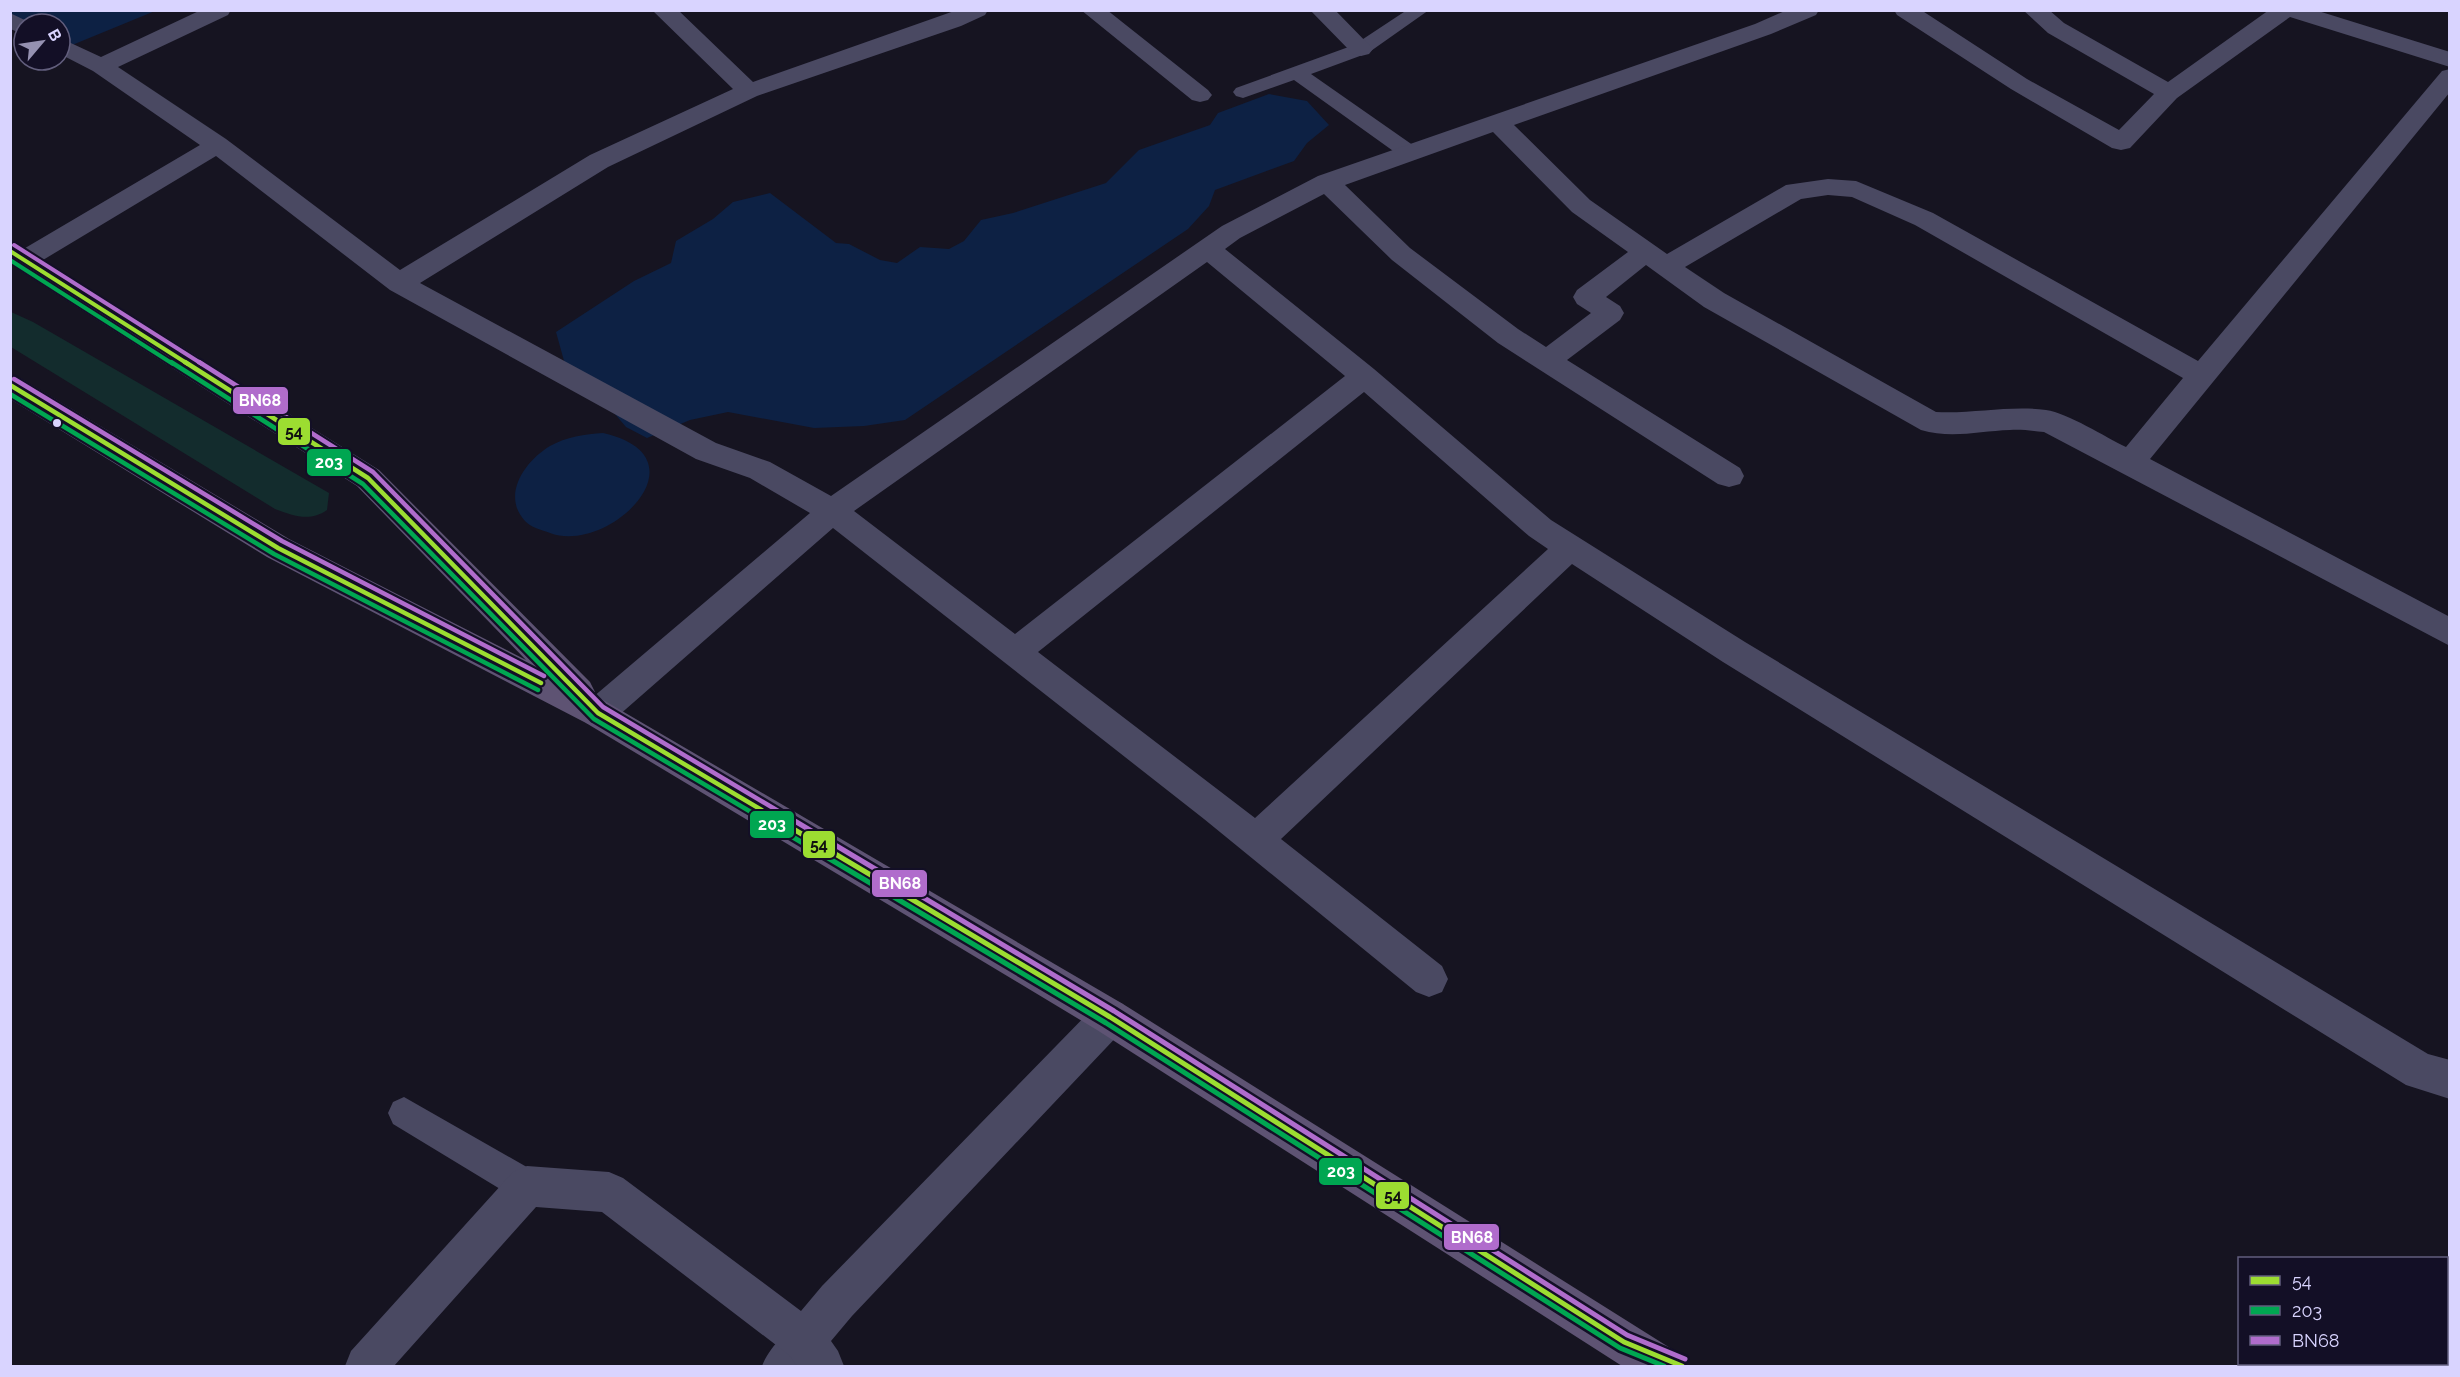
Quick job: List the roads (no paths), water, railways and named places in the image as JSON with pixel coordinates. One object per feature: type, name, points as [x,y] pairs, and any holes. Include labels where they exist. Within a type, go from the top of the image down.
[{"type":"main road","points":[[15,260],[368,478],[598,713]]},
{"type":"main road","points":[[10,385],[278,548],[598,713],[1110,1017],[1660,1366]]},
{"type":"main road","points":[[1624,1342],[1682,1366]]},
{"type":"street","points":[[101,66],[220,10]]},
{"type":"street","points":[[663,10],[678,21],[749,91]]},
{"type":"street","points":[[399,283],[600,161],[749,91],[953,21],[977,10]]},
{"type":"street","points":[[1092,10],[1200,95]]},
{"type":"street","points":[[1321,10],[1360,49]]},
{"type":"street","points":[[598,713],[832,511],[1231,232],[1327,182],[1753,32],[1808,10]]},
{"type":"street","points":[[1905,10],[2019,84],[2121,142],[2169,93],[2288,10],[2450,60]]},
{"type":"street","points":[[2034,10],[2056,28],[2169,93]]},
{"type":"street","points":[[72,51],[101,66],[217,145],[399,283],[706,451],[760,470],[832,511],[1256,840],[1429,979]]},
{"type":"street","points":[[2130,462],[2450,76]]},
{"type":"street","points":[[1497,122],[1581,206],[1714,300],[1931,422],[1967,424],[2010,419],[2048,421],[2130,462],[2450,633]]},
{"type":"street","points":[[15,260],[217,145]]},
{"type":"street","points":[[1327,182],[1401,254],[1508,336],[1729,476]]},
{"type":"street","points":[[1547,361],[1610,313],[1587,297],[1656,259],[1795,191],[1828,188],[1856,189],[1924,219],[2202,376]]},
{"type":"street","points":[[1208,249],[1364,376],[1540,528],[1744,659],[2420,1071],[2450,1080]]},
{"type":"street","points":[[1015,652],[1364,376]]},
{"type":"street","points":[[1256,840],[1570,547]]},
{"type":"street","points":[[366,1366],[527,1186],[609,1192],[802,1358],[837,1302],[1110,1017]]},
{"type":"lane","points":[[1243,92],[1360,49],[1420,10]]},
{"type":"lane","points":[[1295,72],[1410,153]]},
{"type":"lane","points":[[404,1113],[527,1186]]},
{"type":"water","points":[[11,11],[155,11],[72,45],[72,12],[12,12],[11,27]]},
{"type":"water","points":[[1269,94],[1307,101],[1329,125],[1307,143],[1294,161],[1215,190],[1209,206],[1188,229],[905,420],[864,426],[814,428],[728,412],[690,420],[647,438],[626,427],[598,394],[566,368],[556,332],[634,281],[671,263],[676,241],[713,219],[733,202],[770,193],[836,243],[849,244],[880,260],[897,263],[920,247],[949,249],[964,241],[981,220],[1013,213],[1106,183],[1139,150],[1210,125],[1218,113]]},
{"type":"water","points":[[603,433],[634,445],[648,462],[648,481],[638,500],[621,517],[598,530],[574,536],[550,533],[527,523],[518,511],[515,500],[519,479],[532,460],[562,440]]}]
